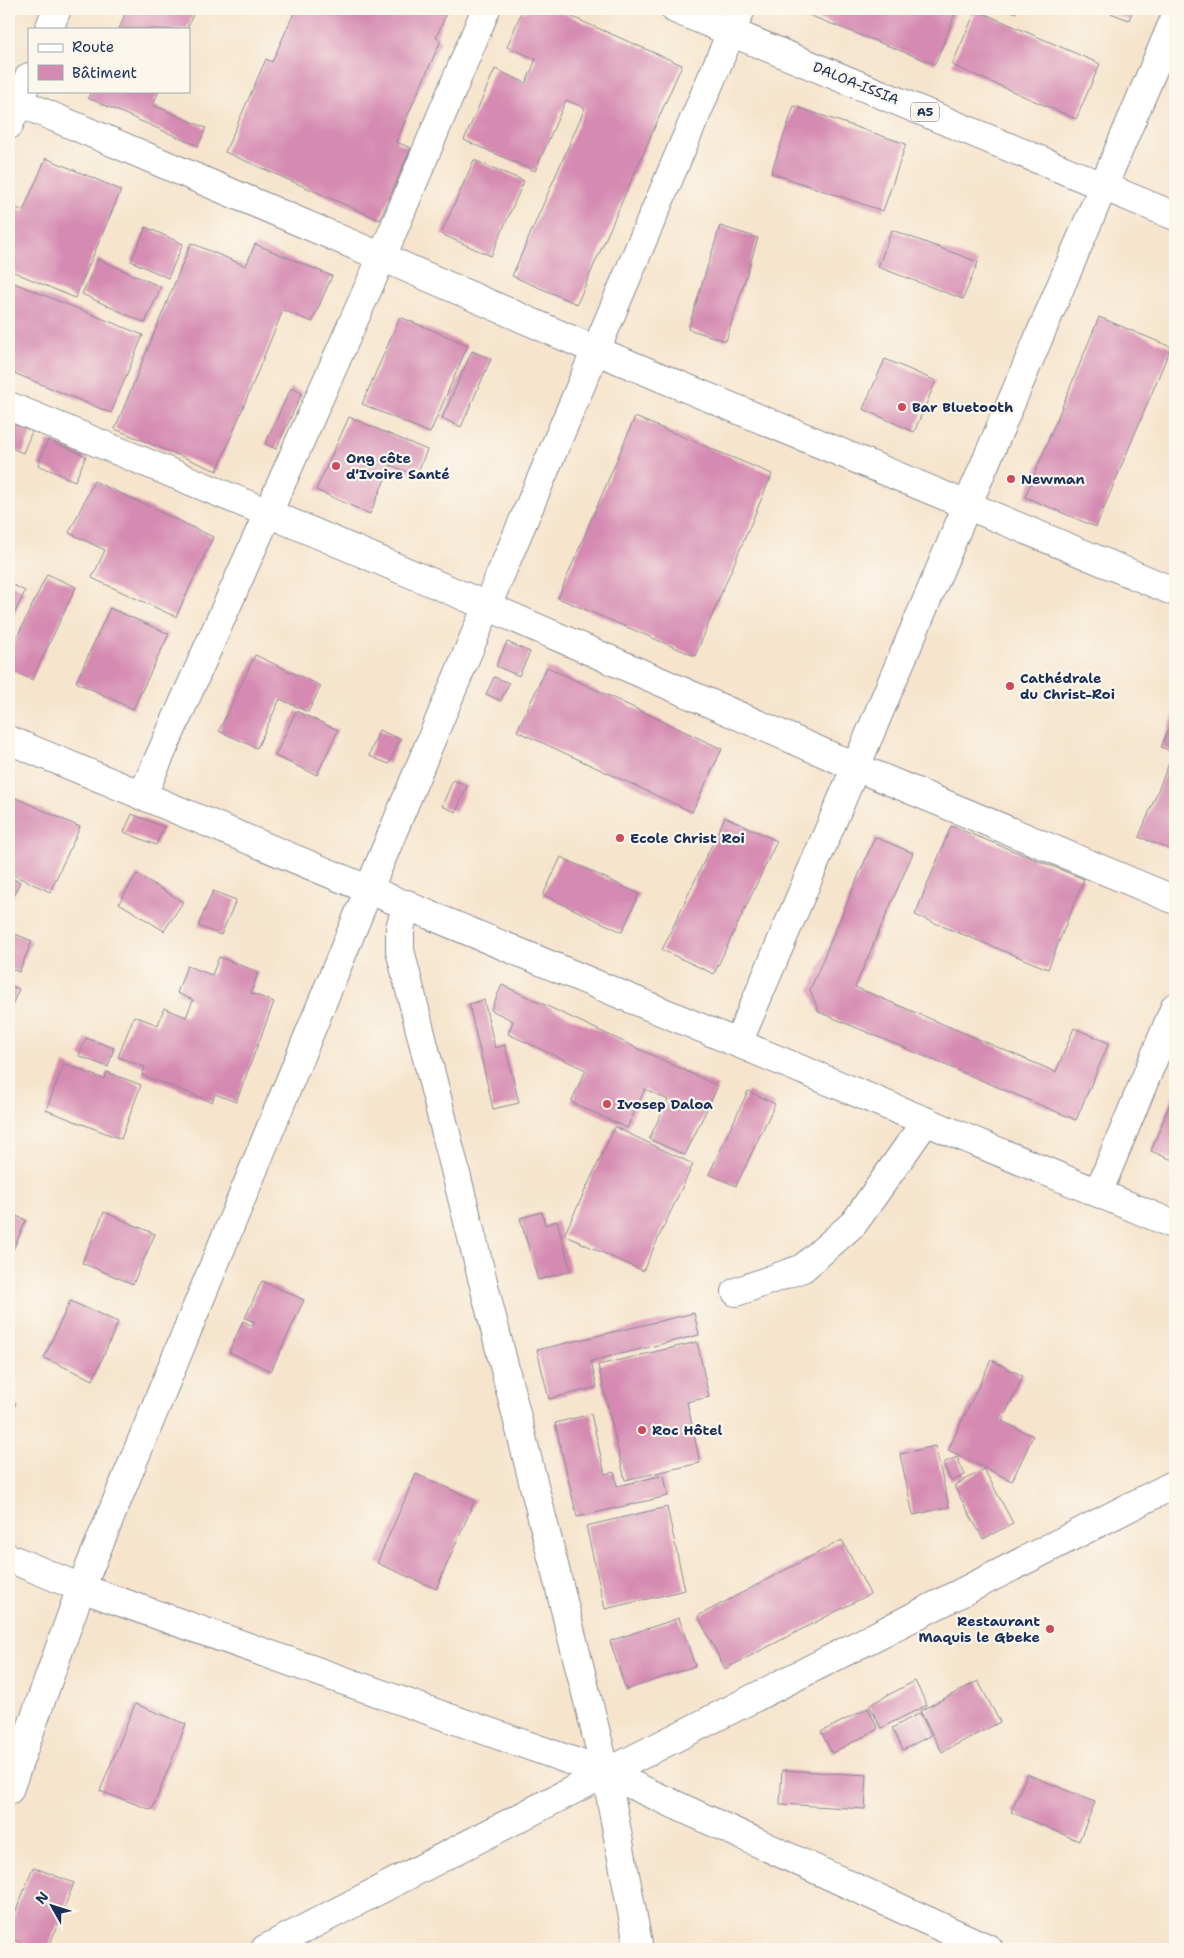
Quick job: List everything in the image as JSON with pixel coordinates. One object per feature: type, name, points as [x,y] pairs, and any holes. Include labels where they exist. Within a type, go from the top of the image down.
[{"type":"street","points":[[49,28],[57,9]]},
{"type":"street","points":[[142,796],[382,257],[486,9]]},
{"type":"street","name":"DALOA-ISSIA","points":[[675,9],[736,20],[1175,216]]},
{"type":"street","points":[[738,1043],[1175,18]]},
{"type":"street","points":[[9,1790],[81,1588],[487,606],[736,20]]},
{"type":"street","points":[[28,79],[12,109],[382,257],[595,350],[1175,592]]},
{"type":"street","points":[[9,406],[268,513],[856,767],[1175,900]]},
{"type":"street","points":[[9,740],[1175,1225]]},
{"type":"street","points":[[407,904],[400,928],[400,950],[606,1773],[640,1949]]},
{"type":"street","points":[[1098,1193],[1175,1007]]},
{"type":"street","points":[[736,1292],[803,1268],[854,1223],[926,1121]]},
{"type":"street","points":[[265,1949],[606,1773],[1175,1484]]},
{"type":"street","points":[[9,1558],[81,1588],[606,1773],[989,1949]]},
{"type":"building","points":[[127,9],[182,9],[193,14],[187,28],[119,28]]},
{"type":"building","points":[[284,9],[448,9],[436,38],[441,40],[396,142],[411,148],[380,220],[225,152],[266,59],[272,62],[294,13]]},
{"type":"building","points":[[534,9],[554,9],[682,65],[577,304],[512,276],[585,108],[566,100],[535,171],[464,140],[495,69],[526,83],[536,59],[507,47],[521,13]]},
{"type":"building","points":[[793,9],[957,9],[935,64]]},
{"type":"building","points":[[1005,9],[1018,9],[1016,13]]},
{"type":"building","points":[[1100,9],[1133,9],[1129,20]]},
{"type":"building","points":[[976,10],[1100,64],[1076,119],[952,65]]},
{"type":"building","points":[[91,92],[159,92],[153,105],[206,128],[198,146],[88,98]]},
{"type":"building","points":[[794,106],[906,144],[883,211],[771,173]]},
{"type":"building","points":[[46,158],[121,190],[75,298],[9,270],[9,211],[11,205],[23,211]]},
{"type":"building","points":[[474,160],[524,181],[491,256],[441,234]]},
{"type":"building","points":[[720,226],[758,238],[726,341],[688,329]]},
{"type":"building","points":[[146,227],[183,244],[168,278],[131,261]]},
{"type":"building","points":[[892,230],[978,262],[963,299],[878,267]]},
{"type":"building","points":[[191,243],[246,266],[255,244],[332,276],[312,322],[283,310],[217,471],[115,429]]},
{"type":"building","points":[[98,259],[161,287],[145,323],[82,294]]},
{"type":"building","points":[[9,281],[143,335],[111,413],[9,371]]},
{"type":"building","points":[[400,317],[468,345],[430,433],[362,404]]},
{"type":"building","points":[[1099,317],[1171,347],[1096,527],[1025,497]]},
{"type":"building","points":[[472,351],[491,359],[461,427],[442,418]]},
{"type":"building","points":[[885,359],[936,381],[914,432],[863,409]]},
{"type":"building","points":[[291,388],[302,393],[276,449],[265,444]]},
{"type":"building","points":[[349,417],[427,450],[416,476],[391,465],[370,514],[316,490]]},
{"type":"building","points":[[635,417],[772,474],[695,656],[558,598]]},
{"type":"building","points":[[9,419],[33,429],[23,453],[9,447]]},
{"type":"building","points":[[48,440],[86,456],[75,481],[38,465]]},
{"type":"building","points":[[94,481],[213,537],[176,617],[92,578],[105,550],[69,533]]},
{"type":"building","points":[[47,574],[76,587],[32,680],[9,669],[9,654]]},
{"type":"building","points":[[9,583],[25,591],[9,626]]},
{"type":"building","points":[[110,608],[169,634],[133,709],[76,682]]},
{"type":"building","points":[[507,642],[530,652],[519,676],[496,666]]},
{"type":"building","points":[[255,655],[321,686],[308,712],[280,699],[257,748],[219,731]]},
{"type":"building","points":[[547,667],[722,749],[692,812],[517,731]]},
{"type":"building","points":[[494,677],[509,683],[501,701],[486,694]]},
{"type":"building","points":[[296,711],[338,730],[317,775],[275,756]]},
{"type":"building","points":[[1175,712],[1175,753],[1161,747]]},
{"type":"building","points":[[379,730],[400,739],[389,764],[369,756]]},
{"type":"building","points":[[1172,756],[1175,757],[1175,851],[1139,837]]},
{"type":"building","points":[[453,780],[467,786],[456,812],[442,806]]},
{"type":"building","points":[[9,795],[80,827],[50,892],[9,873]]},
{"type":"building","points":[[132,814],[164,827],[156,845],[124,832]]},
{"type":"building","points":[[725,817],[777,841],[714,974],[662,950]]},
{"type":"building","points":[[951,826],[1084,879],[1048,969],[915,915]]},
{"type":"building","points":[[875,837],[913,853],[855,987],[1056,1072],[1074,1028],[1109,1043],[1076,1120],[819,1012],[810,990]]},
{"type":"building","points":[[561,857],[639,894],[622,932],[543,895]]},
{"type":"building","points":[[137,874],[183,902],[164,931],[119,903]]},
{"type":"building","points":[[9,877],[20,882],[9,905]]},
{"type":"building","points":[[213,891],[236,900],[221,935],[198,926]]},
{"type":"building","points":[[13,933],[32,941],[19,972],[9,968],[9,943]]},
{"type":"building","points":[[219,957],[258,972],[251,993],[274,1002],[236,1102],[215,1094],[212,1102],[142,1075],[145,1067],[118,1057],[134,1016],[158,1025],[164,1008],[186,1017],[193,1000],[177,993],[187,966],[212,975]]},
{"type":"building","points":[[9,985],[19,989],[9,1012]]},
{"type":"building","points":[[502,985],[718,1086],[685,1155],[649,1139],[668,1100],[645,1089],[627,1128],[571,1102],[586,1070],[508,1034],[513,1021],[491,1010]]},
{"type":"building","points":[[484,1000],[495,1048],[505,1045],[519,1103],[493,1109],[469,1004]]},
{"type":"building","points":[[86,1038],[114,1048],[108,1067],[79,1056]]},
{"type":"building","points":[[64,1064],[104,1079],[107,1072],[141,1085],[121,1139],[46,1110]]},
{"type":"building","points":[[748,1091],[775,1104],[736,1186],[709,1174]]},
{"type":"building","points":[[1175,1091],[1175,1161],[1151,1151]]},
{"type":"building","points":[[615,1127],[693,1164],[643,1271],[564,1235]]},
{"type":"building","points":[[104,1212],[155,1234],[133,1284],[82,1263]]},
{"type":"building","points":[[542,1212],[545,1225],[557,1221],[571,1271],[538,1280],[520,1218]]},
{"type":"building","points":[[9,1213],[26,1220],[9,1259]]},
{"type":"building","points":[[262,1281],[304,1300],[271,1371],[229,1352],[243,1321],[253,1326],[255,1322],[245,1318]]},
{"type":"building","points":[[70,1301],[118,1322],[93,1380],[44,1358]]},
{"type":"building","points":[[694,1313],[699,1335],[591,1361],[597,1387],[549,1399],[537,1350]]},
{"type":"building","points":[[697,1342],[709,1397],[687,1402],[700,1463],[625,1480],[598,1365]]},
{"type":"building","points":[[991,1360],[1023,1376],[1002,1421],[1033,1436],[1012,1481],[948,1450]]},
{"type":"building","points":[[9,1400],[16,1403],[9,1419]]},
{"type":"building","points":[[591,1414],[605,1474],[614,1472],[617,1486],[664,1475],[668,1496],[577,1517],[555,1423]]},
{"type":"building","points":[[935,1446],[949,1507],[913,1515],[900,1454]]},
{"type":"building","points":[[957,1457],[965,1475],[951,1481],[943,1463]]},
{"type":"building","points":[[984,1469],[1013,1523],[983,1539],[954,1486]]},
{"type":"building","points":[[416,1474],[475,1500],[436,1589],[377,1563]]},
{"type":"building","points":[[667,1507],[685,1590],[605,1609],[586,1526]]},
{"type":"building","points":[[842,1540],[870,1594],[725,1669],[698,1616]]},
{"type":"building","points":[[679,1618],[695,1666],[626,1690],[610,1641]]},
{"type":"building","points":[[915,1681],[927,1705],[881,1728],[869,1705]]},
{"type":"building","points":[[978,1681],[1000,1722],[942,1752],[920,1711]]},
{"type":"building","points":[[135,1704],[186,1724],[152,1810],[100,1791]]},
{"type":"building","points":[[868,1708],[878,1729],[832,1753],[821,1732]]},
{"type":"building","points":[[920,1713],[931,1735],[903,1750],[892,1728]]},
{"type":"building","points":[[782,1770],[867,1775],[865,1809],[780,1804]]},
{"type":"building","points":[[1027,1774],[1095,1802],[1079,1841],[1011,1812]]},
{"type":"building","points":[[33,1867],[74,1883],[48,1949],[37,1949],[9,1938],[9,1929]]},
{"type":"place","name":"Bar Bluetooth","points":[[902,407]]},
{"type":"place","name":"Ong côte d'Ivoire Santé","points":[[336,466]]},
{"type":"place","name":"Newman","points":[[1011,479]]},
{"type":"place","name":"Cathédrale du Christ-Roi","points":[[1010,686]]},
{"type":"place","name":"Ecole Christ Roi","points":[[620,838]]},
{"type":"place","name":"Ivosep Daloa","points":[[607,1104]]},
{"type":"place","name":"Roc Hôtel","points":[[642,1430]]},
{"type":"place","name":"Restaurant Maquis le Gbeke","points":[[1050,1629]]}]
